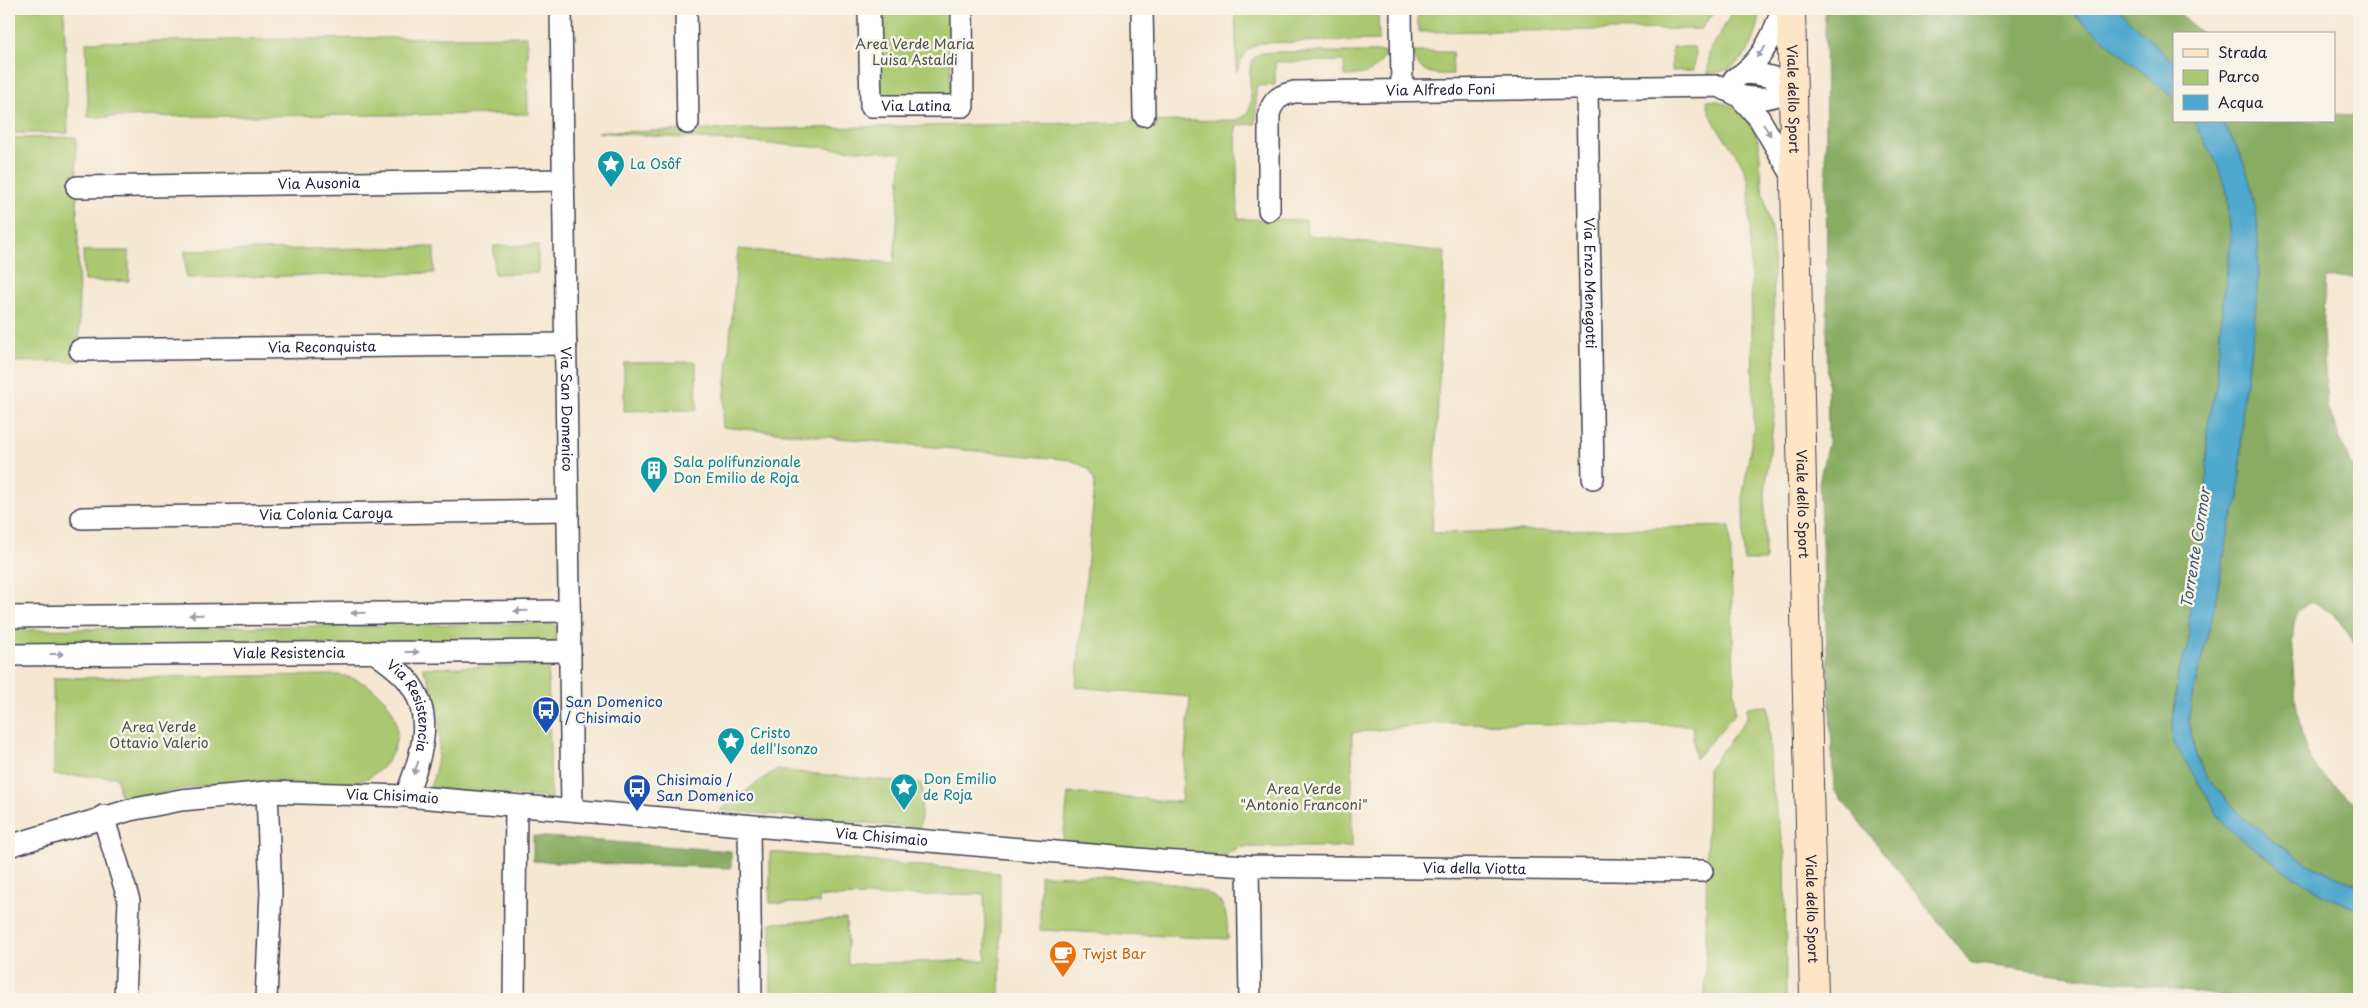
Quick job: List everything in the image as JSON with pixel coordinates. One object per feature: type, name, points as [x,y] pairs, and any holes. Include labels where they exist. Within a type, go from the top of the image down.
[{"type":"street","name":"Via San Domenico","points":[[562,9],[572,810]]},
{"type":"street","points":[[686,9],[688,123]]},
{"type":"street","name":"Via Latina","points":[[869,9],[871,106],[964,106],[962,9]]},
{"type":"street","points":[[1142,9],[1144,115]]},
{"type":"street","points":[[1401,9],[1402,90]]},
{"type":"street","name":"Via Alfredo Foni","points":[[1269,210],[1268,119],[1272,104],[1277,98],[1294,92],[1719,86],[1744,73],[1770,41],[1782,9]]},
{"type":"street","name":"Viale dello Sport","points":[[1791,9],[1814,999]]},
{"type":"street","points":[[1744,73],[1760,74],[1777,79],[1793,89]]},
{"type":"street","name":"Via Alfredo Foni","points":[[1719,86],[1739,96],[1756,100],[1793,89]]},
{"type":"street","name":"Via Enzo Menegotti","points":[[1587,88],[1593,478]]},
{"type":"street","name":"Via Alfredo Foni","points":[[1739,96],[1759,118],[1796,180]]},
{"type":"street","name":"Via Ausonia","points":[[77,187],[564,180]]},
{"type":"street","name":"Via Reconquista","points":[[80,350],[566,344]]},
{"type":"street","name":"Via Colonia Caroya","points":[[82,518],[568,510]]},
{"type":"street","points":[[9,617],[569,611]]},
{"type":"street","name":"Viale Resistencia","points":[[9,654],[570,651]]},
{"type":"street","name":"Via Resistencia","points":[[374,652],[409,682],[424,715],[425,733],[421,753],[406,796]]},
{"type":"street","points":[[266,999],[271,893],[267,792]]},
{"type":"street","name":"Via Chisimaio","points":[[9,846],[103,816],[181,800],[267,792],[406,796],[1062,854],[1248,866]]},
{"type":"street","points":[[514,999],[516,806]]},
{"type":"street","points":[[103,816],[129,901],[125,999]]},
{"type":"street","points":[[749,827],[752,999]]},
{"type":"street","points":[[1248,866],[1250,999]]},
{"type":"street","name":"Via della Viotta","points":[[1248,866],[1702,870]]},
{"type":"green space","points":[[9,9],[64,9],[68,133],[9,133]]},
{"type":"green space","name":"Area Verde Maria Luisa Astaldi","points":[[880,9],[950,9],[951,95],[881,96]]},
{"type":"green space","points":[[1235,9],[1358,9],[1359,13],[1378,13],[1379,40],[1260,43],[1245,54],[1237,72]]},
{"type":"green space","points":[[1418,9],[1717,9],[1701,29],[1418,32]]},
{"type":"green space","points":[[1734,9],[1761,9],[1752,43],[1747,53],[1732,67],[1708,74],[1709,53]]},
{"type":"green space","points":[[1825,9],[2068,9],[2173,98],[2173,122],[2194,122],[2217,164],[2227,191],[2231,241],[2221,318],[2216,386],[2207,430],[2206,518],[2188,649],[2178,671],[2172,734],[2175,744],[2226,827],[2282,869],[2326,896],[2359,910],[2359,999],[2245,999],[1971,963],[1834,790],[1819,482],[1828,443]]},
{"type":"green space","points":[[2118,9],[2173,9],[2201,32],[2173,32],[2173,62]]},
{"type":"green space","points":[[527,36],[528,114],[88,117],[86,42]]},
{"type":"green space","points":[[1672,47],[1694,47],[1696,51],[1694,70],[1672,71]]},
{"type":"green space","name":"Area Verde \"Antonio Franconi\"","points":[[1275,52],[1386,52],[1375,69],[1365,74],[1352,76],[1345,76],[1344,61],[1275,62],[1275,85],[1256,86],[1256,124],[1236,125],[1238,219],[1306,220],[1307,235],[1445,252],[1432,533],[1730,526],[1735,714],[1695,759],[1692,725],[1440,723],[1352,733],[1352,847],[1239,847],[1224,856],[1063,841],[1068,793],[1181,802],[1190,697],[1076,687],[1095,483],[1089,469],[1071,460],[722,427],[738,249],[894,263],[902,153],[598,132],[1236,120],[1245,116],[1249,109],[1251,99],[1250,68],[1253,60],[1259,54]]},
{"type":"green space","points":[[1413,52],[1452,52],[1453,74],[1427,72],[1418,65]]},
{"type":"green space","points":[[1707,100],[1718,101],[1733,107],[1747,120],[1756,135],[1759,144],[1762,186],[1773,240],[1775,406],[1765,493],[1765,561],[1744,561],[1743,494],[1754,426],[1749,184],[1740,161],[1714,122]]},
{"type":"green space","points":[[2336,114],[2359,115],[2359,277],[2326,278],[2323,332],[2327,407],[2359,485],[2359,649],[2334,614],[2311,601],[2297,614],[2294,625],[2293,662],[2300,726],[2308,754],[2324,776],[2359,806],[2359,886],[2312,866],[2276,843],[2242,817],[2207,778],[2195,753],[2189,721],[2190,706],[2213,613],[2231,520],[2239,500],[2243,391],[2247,379],[2258,280],[2257,223],[2239,151],[2222,122],[2336,122]]},
{"type":"green space","points":[[76,137],[80,361],[9,362],[9,138]]},
{"type":"green space","points":[[538,245],[538,273],[494,274],[494,246]]},
{"type":"green space","points":[[434,247],[434,273],[186,278],[185,251]]},
{"type":"green space","points":[[83,251],[129,251],[129,281],[84,281]]},
{"type":"green space","points":[[696,362],[697,410],[624,411],[624,363]]},
{"type":"green space","points":[[550,623],[558,627],[558,636],[554,642],[9,650],[9,630]]},
{"type":"green space","points":[[548,665],[551,798],[430,788],[438,758],[438,712],[429,682],[422,668]]},
{"type":"green space","name":"Area Verde Ottavio Valerio","points":[[340,675],[354,679],[373,689],[388,704],[394,714],[397,736],[390,757],[384,766],[365,779],[342,784],[256,781],[222,783],[121,801],[117,777],[54,775],[53,678]]},
{"type":"green space","points":[[1768,706],[1771,781],[1785,855],[1786,999],[1705,999],[1708,769],[1747,718],[1747,707]]},
{"type":"green space","points":[[775,770],[923,784],[920,828],[720,810]]},
{"type":"green space","points":[[533,836],[731,851],[731,868],[533,861]]},
{"type":"green space","points":[[770,852],[1000,873],[1000,999],[771,999],[771,923],[846,919],[848,964],[986,960],[984,894],[819,897],[819,903],[770,903]]},
{"type":"green space","points":[[1040,875],[1106,877],[1163,882],[1208,893],[1223,906],[1227,919],[1228,939],[1040,930]]},
{"type":"water","points":[[2068,9],[2118,9],[2173,62],[2173,98]]},
{"type":"water","points":[[2194,122],[2222,122],[2233,140],[2249,178],[2255,206],[2258,235],[2257,293],[2247,379],[2243,391],[2239,500],[2231,520],[2213,613],[2190,706],[2189,721],[2195,753],[2207,778],[2242,817],[2276,843],[2312,866],[2359,886],[2359,910],[2326,896],[2282,869],[2226,827],[2175,745],[2172,734],[2178,671],[2188,649],[2190,603],[2194,572],[2206,518],[2207,430],[2216,386],[2221,318],[2231,241],[2227,191],[2217,164]]},
{"type":"place","name":"La Osôf","points":[[611,188]]},
{"type":"place","name":"Sala polifunzionale Don Emilio de Roja","points":[[654,494]]},
{"type":"place","name":"San Domenico / Chisimaio","points":[[546,734]]},
{"type":"place","name":"Cristo dell'Isonzo","points":[[731,765]]},
{"type":"place","name":"Don Emilio de Roja","points":[[904,811]]},
{"type":"place","name":"Chisimaio / San Domenico","points":[[637,812]]},
{"type":"place","name":"Twjst Bar","points":[[1063,978]]},
{"type":"water label","name":"Torrente Cormor","points":[[2196,548]]}]
